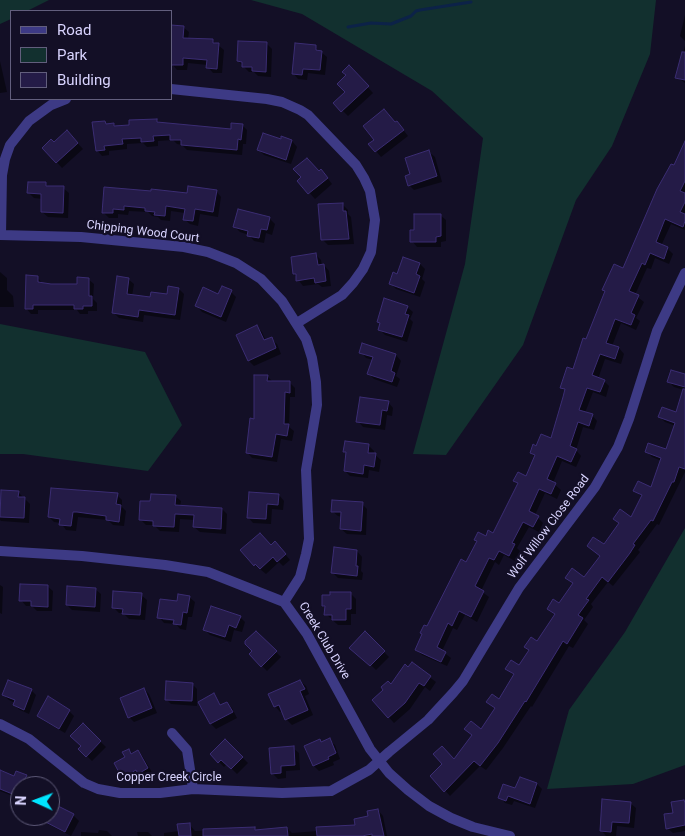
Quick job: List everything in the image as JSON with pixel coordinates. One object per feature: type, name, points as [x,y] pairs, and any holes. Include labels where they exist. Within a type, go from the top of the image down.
[{"type":"street","points":[[172,90],[267,99],[282,102],[300,110],[308,115],[356,165],[364,178],[370,191],[376,220],[371,252],[363,269],[342,295],[297,323]]},
{"type":"street","points":[[0,235],[2,175],[10,145],[29,121],[51,105],[64,100]]},
{"type":"street","name":"Chipping Wood Court","points":[[0,235],[81,237],[184,247],[208,252],[236,263],[262,279],[282,301],[306,339],[312,358],[317,405],[306,470],[309,539],[300,578],[284,602]]},
{"type":"street","name":"Wolf Willow Close Road","points":[[379,761],[428,720],[463,681],[519,588],[595,487],[618,447],[629,419],[657,331],[685,273]]},
{"type":"street","name":"Creek Club Drive","points":[[0,551],[165,564],[208,572],[284,602],[296,616],[312,642],[370,749],[379,761],[408,790],[428,806],[473,827],[510,836]]},
{"type":"street","name":"Copper Creek Circle","points":[[0,724],[29,740],[84,783],[98,789],[120,793],[160,793],[193,789],[282,793],[331,791],[369,770],[379,761]]},
{"type":"street","points":[[172,733],[187,750],[193,789]]},
{"type":"green space","points":[[0,0],[49,0],[29,10],[10,10],[10,19],[0,24]]},
{"type":"green space","points":[[251,0],[656,0],[650,54],[612,146],[576,200],[523,345],[446,455],[413,454],[465,264],[483,138],[432,91],[302,14]]},
{"type":"green space","points":[[0,324],[145,352],[182,425],[148,471],[23,454],[0,454]]},
{"type":"green space","points":[[685,528],[685,765],[633,784],[547,789],[569,710],[625,632]]},
{"type":"building","points":[[172,25],[184,26],[183,38],[213,39],[213,43],[219,43],[217,69],[206,68],[207,60],[183,58],[183,65],[172,65]]},
{"type":"building","points":[[238,41],[267,42],[266,72],[252,71],[252,67],[242,67],[242,62],[237,61]]},
{"type":"building","points":[[295,43],[316,45],[316,50],[322,51],[320,70],[303,69],[302,75],[292,74]]},
{"type":"building","points":[[682,52],[685,52],[685,80],[675,78]]},
{"type":"building","points":[[349,65],[369,86],[341,112],[333,103],[345,92],[337,84],[346,75],[342,72]]},
{"type":"building","points":[[384,109],[404,130],[375,152],[368,144],[374,140],[363,126]]},
{"type":"building","points":[[157,119],[157,122],[231,129],[231,123],[243,124],[241,140],[238,139],[237,150],[181,145],[181,140],[170,140],[170,135],[153,136],[154,141],[141,142],[141,138],[122,139],[123,144],[104,146],[105,150],[96,151],[92,122],[105,121],[106,124],[114,123],[114,126],[129,125],[129,120]]},
{"type":"building","points":[[67,130],[78,143],[56,163],[42,148],[51,139],[54,142]]},
{"type":"building","points":[[263,133],[281,139],[281,136],[292,140],[286,160],[257,150]]},
{"type":"building","points":[[685,141],[685,181],[680,191],[685,193],[685,202],[680,212],[685,214],[683,227],[665,219],[656,242],[668,247],[664,259],[650,253],[645,265],[642,263],[629,291],[639,295],[631,313],[635,315],[631,325],[615,319],[606,343],[619,347],[615,359],[600,354],[592,375],[605,380],[600,392],[587,388],[579,410],[593,414],[589,426],[578,422],[570,446],[577,449],[571,462],[557,456],[547,479],[556,483],[551,494],[539,489],[529,511],[539,516],[533,527],[523,522],[512,543],[515,544],[509,556],[499,551],[494,560],[489,558],[475,586],[484,591],[471,617],[459,611],[452,626],[448,623],[437,647],[446,652],[441,662],[415,650],[424,625],[427,626],[461,559],[466,562],[477,541],[474,540],[478,532],[486,536],[488,530],[493,533],[518,483],[513,481],[518,472],[526,476],[535,455],[530,453],[533,444],[536,446],[541,434],[551,438],[565,389],[560,388],[567,367],[573,369],[583,338],[586,339],[605,291],[602,290],[614,264],[623,268],[657,189],[671,164],[674,165]]},
{"type":"building","points":[[429,150],[437,176],[408,186],[405,176],[410,174],[405,158]]},
{"type":"building","points":[[307,158],[319,171],[321,169],[328,178],[308,194],[297,181],[301,177],[293,169]]},
{"type":"building","points":[[28,182],[46,182],[46,186],[64,186],[63,213],[41,212],[41,194],[27,193]]},
{"type":"building","points":[[188,186],[217,190],[213,212],[195,209],[193,221],[183,220],[185,209],[166,206],[165,216],[154,215],[155,212],[145,211],[145,208],[124,206],[124,210],[113,209],[113,213],[102,213],[104,187],[187,193]]},
{"type":"building","points":[[343,203],[343,211],[346,211],[349,239],[321,240],[318,204]]},
{"type":"building","points":[[238,209],[270,217],[267,230],[261,229],[259,238],[247,236],[248,231],[233,227]]},
{"type":"building","points":[[414,214],[441,214],[441,236],[436,237],[436,242],[410,242],[410,230],[414,230]]},
{"type":"building","points":[[316,253],[318,265],[324,264],[326,281],[315,283],[314,278],[296,281],[296,274],[293,274],[291,257]]},
{"type":"building","points":[[403,257],[420,263],[416,274],[420,276],[414,293],[389,284],[393,272],[397,274]]},
{"type":"building","points":[[26,275],[38,276],[38,282],[51,284],[77,284],[77,277],[89,278],[89,296],[92,296],[92,306],[74,309],[74,305],[33,305],[33,309],[25,309]]},
{"type":"building","points":[[117,276],[129,278],[127,294],[150,297],[151,292],[167,294],[168,286],[179,288],[175,315],[139,310],[138,317],[112,313]]},
{"type":"building","points":[[222,286],[232,290],[221,317],[195,306],[203,287],[218,294]]},
{"type":"building","points":[[384,298],[408,306],[405,314],[409,315],[402,337],[378,330],[380,323],[377,322]]},
{"type":"building","points":[[257,325],[264,340],[272,337],[276,348],[248,361],[236,335]]},
{"type":"building","points":[[362,343],[396,354],[391,371],[395,373],[392,382],[367,374],[373,357],[359,353]]},
{"type":"building","points":[[671,370],[685,374],[685,387],[667,382]]},
{"type":"building","points":[[254,375],[268,375],[267,381],[290,381],[290,393],[285,392],[284,424],[289,424],[287,436],[276,434],[272,457],[246,453],[250,418],[254,419]]},
{"type":"building","points":[[683,389],[685,389],[685,469],[679,467],[674,482],[672,482],[653,521],[651,520],[633,544],[635,545],[630,553],[608,582],[602,577],[586,599],[589,600],[578,615],[583,618],[567,644],[563,641],[526,702],[498,743],[480,766],[474,761],[444,792],[430,776],[442,764],[433,754],[442,746],[454,759],[472,735],[464,729],[471,721],[481,729],[495,708],[486,702],[492,694],[499,699],[514,674],[505,669],[511,660],[519,665],[529,650],[524,647],[531,637],[537,641],[555,614],[547,609],[553,599],[559,603],[573,583],[565,578],[572,568],[584,577],[600,556],[587,546],[593,537],[604,544],[619,523],[613,519],[620,509],[631,517],[642,495],[633,491],[638,481],[651,487],[661,458],[645,452],[648,443],[666,449],[675,423],[658,417],[662,407],[676,412]]},
{"type":"building","points":[[360,397],[389,401],[387,411],[382,410],[380,425],[356,422]]},
{"type":"building","points":[[345,441],[369,444],[368,453],[376,453],[374,467],[364,465],[363,474],[344,471],[346,452],[343,452]]},
{"type":"building","points":[[51,488],[118,493],[116,504],[121,505],[119,522],[106,520],[106,516],[73,512],[71,526],[59,525],[60,519],[48,517]]},
{"type":"building","points":[[1,490],[19,491],[18,497],[25,497],[24,518],[0,517]]},
{"type":"building","points":[[249,492],[279,494],[278,505],[267,504],[266,519],[247,518]]},
{"type":"building","points":[[151,494],[176,495],[175,505],[222,508],[221,529],[193,527],[194,515],[175,514],[174,527],[153,526],[153,521],[139,520],[140,501],[150,501]]},
{"type":"building","points":[[332,500],[363,502],[361,531],[340,529],[341,512],[331,512]]},
{"type":"building","points":[[260,533],[271,545],[275,541],[286,554],[277,562],[273,557],[260,569],[255,564],[254,566],[240,550]]},
{"type":"building","points":[[334,547],[357,550],[357,576],[331,573]]},
{"type":"building","points":[[20,584],[48,585],[48,607],[31,606],[31,601],[19,601]]},
{"type":"building","points":[[67,586],[96,588],[95,607],[66,605]]},
{"type":"building","points":[[113,591],[142,593],[140,615],[122,614],[123,609],[112,608]]},
{"type":"building","points":[[330,592],[351,592],[351,609],[346,609],[346,620],[332,620],[332,615],[324,615],[325,606],[322,606],[322,595],[330,595]]},
{"type":"building","points":[[178,594],[190,596],[187,613],[183,612],[181,625],[173,624],[174,620],[157,618],[160,599],[177,601]]},
{"type":"building","points":[[211,606],[241,616],[236,628],[229,625],[225,637],[203,630]]},
{"type":"building","points":[[256,631],[277,651],[261,667],[249,654],[252,651],[245,644],[245,641]]},
{"type":"building","points":[[365,631],[385,651],[370,666],[349,648]]},
{"type":"building","points":[[412,662],[431,676],[424,686],[419,683],[405,703],[388,718],[372,700],[383,690],[381,687],[388,681],[391,684],[405,664],[408,667]]},
{"type":"building","points":[[8,680],[32,689],[24,710],[13,705],[15,700],[2,695]]},
{"type":"building","points":[[300,680],[305,689],[300,691],[308,710],[285,720],[279,705],[274,707],[268,694]]},
{"type":"building","points":[[166,681],[193,683],[192,701],[165,700]]},
{"type":"building","points":[[144,688],[152,708],[128,718],[120,698]]},
{"type":"building","points":[[214,693],[220,705],[227,702],[233,712],[210,724],[198,702]]},
{"type":"building","points":[[48,696],[70,710],[59,729],[37,716]]},
{"type":"building","points":[[83,723],[101,741],[86,757],[78,749],[81,746],[70,736]]},
{"type":"building","points":[[330,738],[336,753],[328,757],[329,759],[313,766],[304,746],[320,739],[321,742]]},
{"type":"building","points":[[225,739],[243,757],[231,769],[221,760],[218,763],[210,754]]},
{"type":"building","points":[[294,746],[295,765],[281,766],[281,773],[271,774],[269,748]]},
{"type":"building","points":[[129,749],[131,754],[138,750],[148,768],[138,774],[136,770],[122,778],[114,763],[125,757],[122,752]]},
{"type":"building","points":[[0,770],[14,776],[10,776],[10,793],[0,789]]},
{"type":"building","points":[[16,771],[27,776],[14,776]]},
{"type":"building","points":[[520,777],[537,783],[530,804],[508,796],[506,801],[498,798],[503,784],[515,788]]},
{"type":"building","points":[[602,799],[631,802],[629,823],[612,822],[611,832],[600,831]]},
{"type":"building","points":[[684,800],[685,825],[666,829],[664,814],[673,813],[671,802]]},
{"type":"building","points":[[60,807],[74,814],[65,832],[53,826],[60,826]]},
{"type":"building","points":[[378,809],[384,836],[372,836],[372,834],[362,836],[317,836],[316,827],[355,825],[354,819],[368,816],[367,811]]},
{"type":"building","points":[[190,823],[191,836],[179,836],[177,824]]},
{"type":"building","points":[[255,827],[255,830],[287,827],[288,836],[203,836],[203,829]]},
{"type":"waterway","points":[[348,27],[371,23],[391,24],[411,16],[416,11],[471,2]]}]
